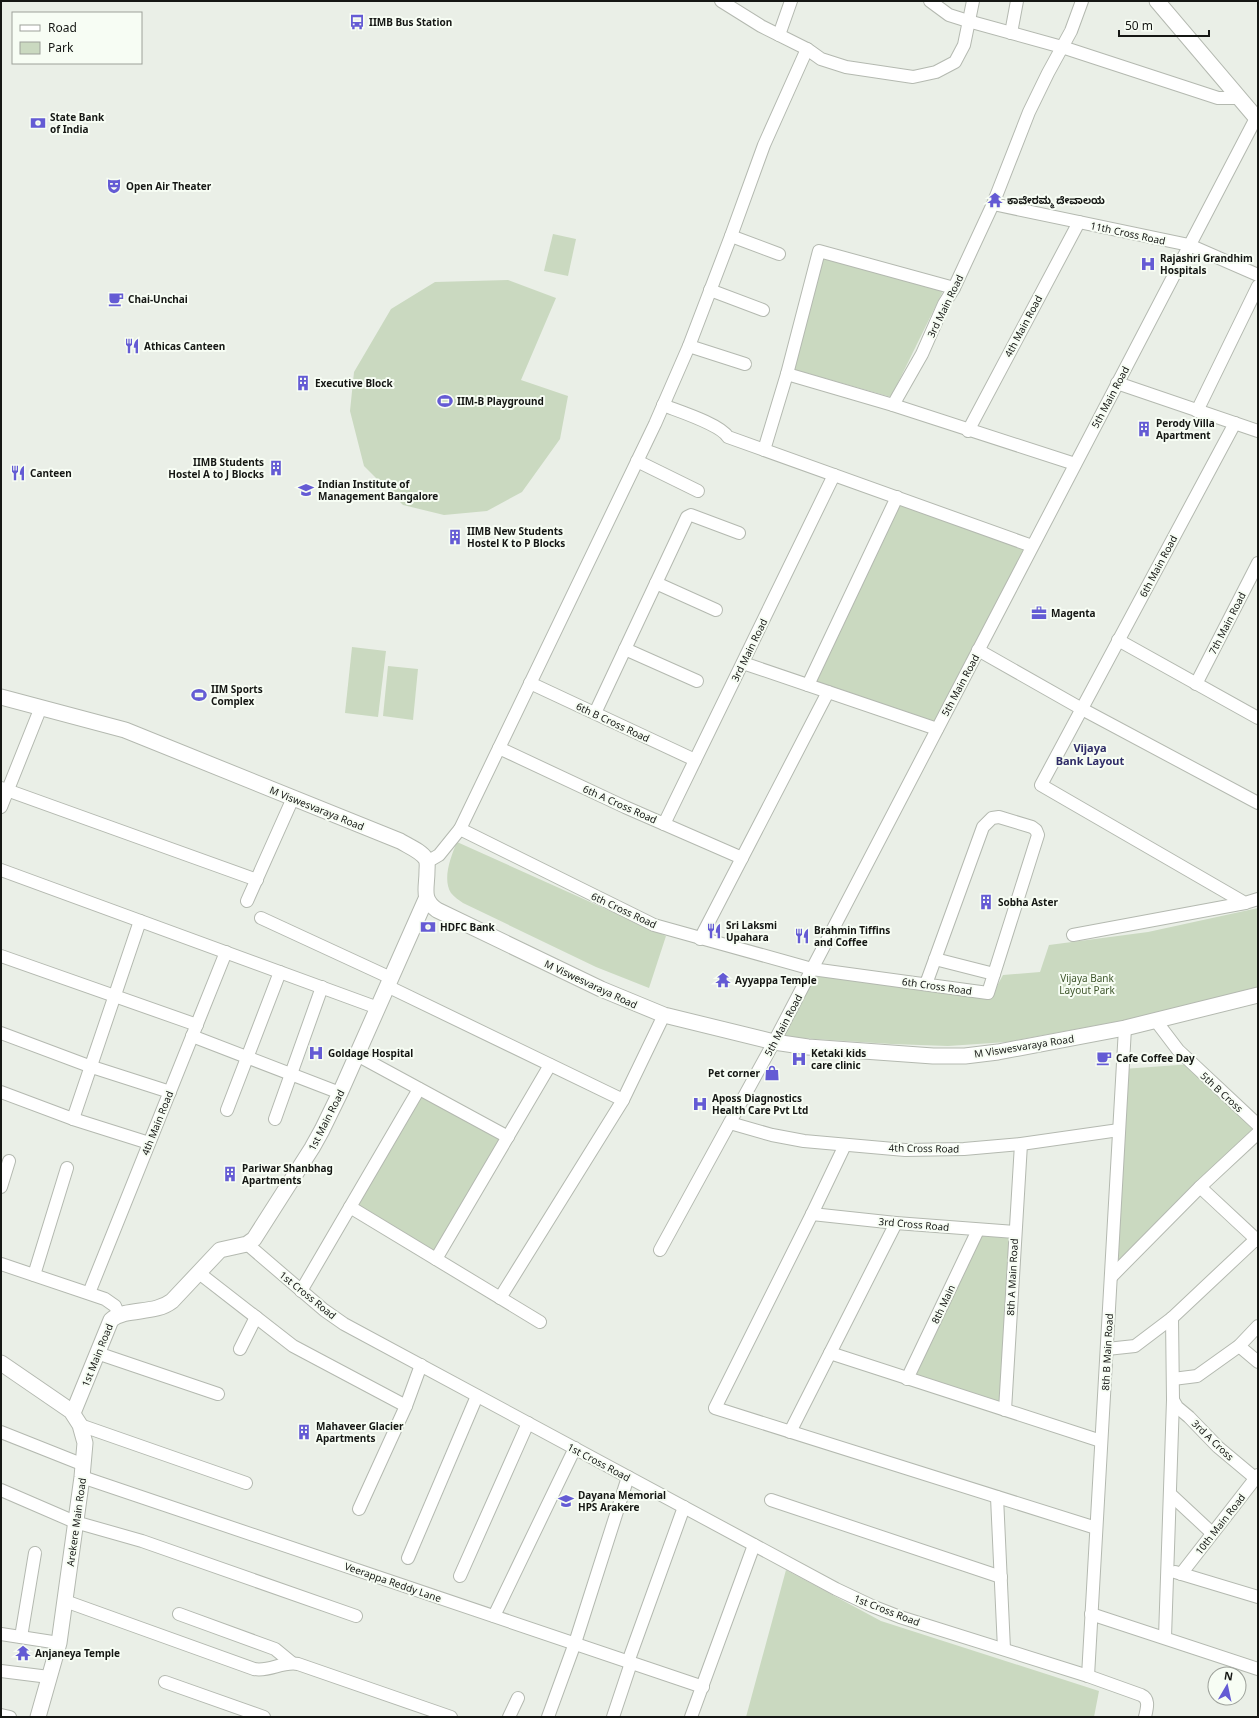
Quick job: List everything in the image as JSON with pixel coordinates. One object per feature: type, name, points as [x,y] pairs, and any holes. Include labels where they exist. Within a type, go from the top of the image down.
[{"type":"street","points":[[721,1],[761,26],[807,49],[821,59],[846,68],[913,76],[936,72],[955,62],[964,45],[973,1]]},
{"type":"street","points":[[779,35],[791,1]]},
{"type":"street","points":[[931,1],[949,15],[968,21],[1062,47],[1218,98],[1239,98]]},
{"type":"street","points":[[1010,33],[1018,1]]},
{"type":"street","name":"3rd Main Road","points":[[893,405],[922,354],[944,304],[954,288],[993,204],[1029,112],[1071,31],[1082,1]]},
{"type":"street","points":[[1157,1],[1257,119]]},
{"type":"street","points":[[426,899],[427,862],[439,855],[460,829],[637,461],[689,346],[764,145],[807,49]]},
{"type":"street","name":"5th Main Road","points":[[660,1250],[774,1042],[1189,245],[1257,119]]},
{"type":"street","name":"11th Cross Road","points":[[993,204],[1189,245],[1258,275]]},
{"type":"street","name":"4th Main Road","points":[[968,430],[1079,222]]},
{"type":"street","points":[[731,236],[779,254]]},
{"type":"street","points":[[764,450],[787,374],[819,251],[954,288]]},
{"type":"street","points":[[1198,411],[1258,286]]},
{"type":"street","points":[[710,290],[763,310]]},
{"type":"street","points":[[689,346],[745,364]]},
{"type":"street","points":[[787,374],[893,405],[1075,464]]},
{"type":"street","points":[[1117,384],[1258,431]]},
{"type":"street","points":[[663,405],[706,422],[718,428],[728,437],[1032,546]]},
{"type":"street","name":"6th Main Road","points":[[1235,423],[1041,786],[1244,903]]},
{"type":"street","points":[[637,461],[698,491]]},
{"type":"street","name":"3rd Main Road","points":[[664,824],[834,475]]},
{"type":"street","points":[[808,685],[897,497]]},
{"type":"street","points":[[594,713],[687,517],[691,515],[739,534]]},
{"type":"street","name":"7th Main Road","points":[[1196,684],[1258,563]]},
{"type":"street","points":[[656,583],[716,610]]},
{"type":"street","points":[[1118,640],[1258,718]]},
{"type":"street","points":[[625,649],[697,681]]},
{"type":"street","points":[[978,650],[1082,709],[1258,803]]},
{"type":"street","points":[[743,662],[937,729]]},
{"type":"street","name":"6th B Cross Road","points":[[530,683],[696,760]]},
{"type":"street","points":[[700,939],[828,692]]},
{"type":"street","name":"M Viswesvaraya Road","points":[[1,697],[125,730],[400,841],[421,854],[427,862]]},
{"type":"street","points":[[1,807],[4,789],[41,707]]},
{"type":"street","name":"6th A Cross Road","points":[[499,748],[742,858]]},
{"type":"street","points":[[4,789],[257,880]]},
{"type":"street","points":[[247,902],[293,798]]},
{"type":"street","points":[[926,984],[983,828],[992,818],[999,817],[1032,826],[1038,835],[994,974],[936,959]]},
{"type":"street","name":"6th Cross Road","points":[[460,829],[654,925],[700,939],[812,969],[988,993],[994,974]]},
{"type":"street","points":[[1,870],[378,1008]]},
{"type":"street","name":"M Viswesvaraya Road","points":[[426,899],[431,906],[437,910],[601,989],[664,1015],[774,1042],[808,1047],[933,1056],[965,1056],[998,1052],[1126,1028],[1258,996]]},
{"type":"street","name":"1st Main Road","points":[[77,1419],[97,1354],[111,1320],[120,1315],[164,1306],[172,1301],[220,1250],[247,1244],[254,1238],[312,1148],[340,1093],[426,899]]},
{"type":"street","points":[[1073,935],[1244,903],[1258,899]]},
{"type":"street","points":[[261,918],[550,1065],[623,1100]]},
{"type":"street","points":[[73,1118],[113,995],[140,921]]},
{"type":"street","name":"4th Main Road","points":[[89,1293],[226,952]]},
{"type":"street","points":[[1,956],[197,1024]]},
{"type":"street","points":[[227,1110],[280,972]]},
{"type":"street","points":[[275,1119],[322,987]]},
{"type":"street","points":[[500,1298],[623,1100],[664,1015]]},
{"type":"street","name":"5th B Cross","points":[[1156,1021],[1178,1050],[1258,1125]]},
{"type":"street","name":"8th B Main Road","points":[[1088,1676],[1126,1028]]},
{"type":"street","points":[[1,1033],[89,1066],[170,1092]]},
{"type":"street","points":[[192,1036],[340,1093]]},
{"type":"street","points":[[357,1055],[508,1137]]},
{"type":"street","points":[[436,1259],[550,1065]]},
{"type":"street","points":[[301,1291],[419,1089]]},
{"type":"street","points":[[1,1092],[149,1143]]},
{"type":"street","name":"4th Cross Road","points":[[730,1123],[784,1138],[905,1150],[948,1150],[1021,1144],[1119,1130]]},
{"type":"street","points":[[1111,1277],[1200,1187],[1258,1133]]},
{"type":"street","name":"8th A Main Road","points":[[1005,1410],[1021,1144]]},
{"type":"street","points":[[845,1145],[715,1408],[1096,1528]]},
{"type":"street","points":[[1,1187],[9,1161]]},
{"type":"street","points":[[34,1275],[67,1168]]},
{"type":"street","points":[[1107,1349],[1135,1346],[1172,1318],[1257,1240],[1200,1187]]},
{"type":"street","points":[[350,1207],[540,1322]]},
{"type":"street","name":"3rd Cross Road","points":[[812,1214],[896,1223],[1015,1232]]},
{"type":"street","points":[[790,1432],[896,1223]]},
{"type":"street","name":"8th Main","points":[[908,1379],[978,1230]]},
{"type":"street","name":"1st Cross Road","points":[[247,1244],[324,1310],[344,1324],[836,1589],[872,1606],[900,1616],[1088,1676],[1145,1697],[1147,1706],[1145,1717]]},
{"type":"street","points":[[1,1264],[105,1299],[115,1306],[120,1315]]},
{"type":"street","points":[[199,1273],[293,1346],[406,1406]]},
{"type":"street","points":[[240,1349],[256,1317]]},
{"type":"street","points":[[1165,1637],[1174,1400],[1172,1318]]},
{"type":"street","points":[[1173,1379],[1198,1376],[1239,1346],[1258,1326]]},
{"type":"street","points":[[1239,1346],[1258,1362]]},
{"type":"street","points":[[97,1354],[218,1394]]},
{"type":"street","points":[[830,1354],[1102,1441]]},
{"type":"street","points":[[1,1363],[58,1402],[77,1419],[246,1483]]},
{"type":"street","points":[[359,1509],[406,1406],[421,1365]]},
{"type":"street","points":[[408,1558],[477,1396]]},
{"type":"street","name":"3rd A Cross","points":[[1174,1400],[1177,1407],[1189,1417],[1218,1447],[1257,1476]]},
{"type":"street","name":"Arekere Main Road","points":[[38,1717],[59,1643],[83,1471],[85,1443],[77,1419]]},
{"type":"street","points":[[460,1576],[528,1423]]},
{"type":"street","name":"Veerappa Reddy Lane","points":[[1,1432],[83,1471],[494,1616],[703,1687]]},
{"type":"street","points":[[494,1616],[575,1448]]},
{"type":"street","name":"10th Main Road","points":[[1181,1574],[1257,1476]]},
{"type":"street","points":[[548,1717],[575,1643],[628,1477]]},
{"type":"street","points":[[1,1490],[76,1522],[142,1541],[356,1616]]},
{"type":"street","points":[[1170,1494],[1212,1533]]},
{"type":"street","points":[[997,1497],[1004,1649]]},
{"type":"street","points":[[771,1500],[1001,1577]]},
{"type":"street","points":[[613,1717],[630,1662],[684,1507]]},
{"type":"street","points":[[691,1717],[754,1545]]},
{"type":"street","points":[[21,1637],[35,1553]]},
{"type":"street","points":[[1167,1570],[1258,1597]]},
{"type":"street","points":[[65,1601],[254,1669],[262,1671],[281,1664],[292,1663]]},
{"type":"street","points":[[179,1614],[275,1649],[292,1663],[451,1717]]},
{"type":"street","points":[[1091,1614],[1165,1637],[1258,1669]]},
{"type":"street","points":[[1,1634],[59,1643]]},
{"type":"street","points":[[1,1671],[49,1677]]},
{"type":"street","points":[[165,1682],[250,1715],[264,1717]]},
{"type":"street","points":[[511,1716],[518,1698]]},
{"type":"street","points":[[1,1715],[10,1717]]},
{"type":"green space","points":[[553,234],[576,239],[568,276],[544,271]]},
{"type":"green space","points":[[822,257],[944,289],[891,397],[792,369]]},
{"type":"green space","points":[[508,280],[556,298],[521,380],[568,396],[560,439],[522,492],[487,511],[444,515],[403,505],[364,466],[350,411],[354,372],[391,309],[435,282]]},
{"type":"green space","points":[[897,497],[1032,546],[937,729],[808,685]]},
{"type":"green space","points":[[352,647],[386,651],[378,717],[345,713]]},
{"type":"green space","points":[[388,666],[418,669],[413,720],[383,716]]},
{"type":"green space","points":[[457,842],[666,936],[649,988],[596,967],[463,903],[451,893],[447,881],[448,868]]},
{"type":"green space","name":"Vijaya Bank Layout Park","points":[[1258,908],[1258,988],[1120,1021],[1007,1042],[948,1046],[784,1037],[814,974],[991,997],[1003,975],[1040,972],[1049,945],[1148,932]]},
{"type":"green space","points":[[1192,1064],[1258,1125],[1111,1277],[1123,1069]]},
{"type":"green space","points":[[419,1089],[508,1137],[436,1259],[350,1207]]},
{"type":"green space","points":[[978,1230],[1015,1232],[1005,1410],[907,1379]]},
{"type":"green space","points":[[786,1570],[881,1621],[1099,1691],[1094,1717],[746,1717]]},
{"type":"place","name":"IIMB Bus Station","points":[[357,22]]},
{"type":"place","name":"State Bank of India","points":[[38,123]]},
{"type":"place","name":"Open Air Theater","points":[[114,186]]},
{"type":"place","name":"ಕಾವೇರಮ್ಮ ದೇವಾಲಯ","points":[[995,200]]},
{"type":"place","name":"Rajashri Grandhim Hospitals","points":[[1148,264]]},
{"type":"place","name":"Chai-Unchai","points":[[116,299]]},
{"type":"place","name":"Athicas Canteen","points":[[132,346]]},
{"type":"place","name":"Executive Block","points":[[303,383]]},
{"type":"place","name":"IIM-B Playground","points":[[445,401]]},
{"type":"place","name":"Perody Villa Apartment","points":[[1144,429]]},
{"type":"place","name":"IIMB Students Hostel A to J Blocks","points":[[276,468]]},
{"type":"place","name":"Canteen","points":[[18,473]]},
{"type":"place","name":"Indian Institute of Management Bangalore","points":[[306,490]]},
{"type":"place","name":"IIMB New Students Hostel K to P Blocks","points":[[455,537]]},
{"type":"place","name":"Magenta","points":[[1039,613]]},
{"type":"place","name":"IIM Sports Complex","points":[[199,695]]},
{"type":"place","name":"Sobha Aster","points":[[986,902]]},
{"type":"place","name":"HDFC Bank","points":[[428,927]]},
{"type":"place","name":"Sri Laksmi Upahara","points":[[714,931]]},
{"type":"place","name":"Brahmin Tiffins and Coffee","points":[[802,936]]},
{"type":"place","name":"Ayyappa Temple","points":[[723,980]]},
{"type":"place","name":"Goldage Hospital","points":[[316,1053]]},
{"type":"place","name":"Cafe Coffee Day","points":[[1104,1058]]},
{"type":"place","name":"Ketaki kids care clinic","points":[[799,1059]]},
{"type":"place","name":"Pet corner","points":[[772,1073]]},
{"type":"place","name":"Aposs Diagnostics Health Care Pvt Ltd","points":[[700,1104]]},
{"type":"place","name":"Pariwar Shanbhag Apartments","points":[[230,1174]]},
{"type":"place","name":"Mahaveer Glacier Apartments","points":[[304,1432]]},
{"type":"place","name":"Dayana Memorial HPS Arakere","points":[[566,1501]]},
{"type":"place","name":"Anjaneya Temple","points":[[23,1653]]},
{"type":"district","name":"Vijaya Bank Layout","points":[[1090,753]]}]
